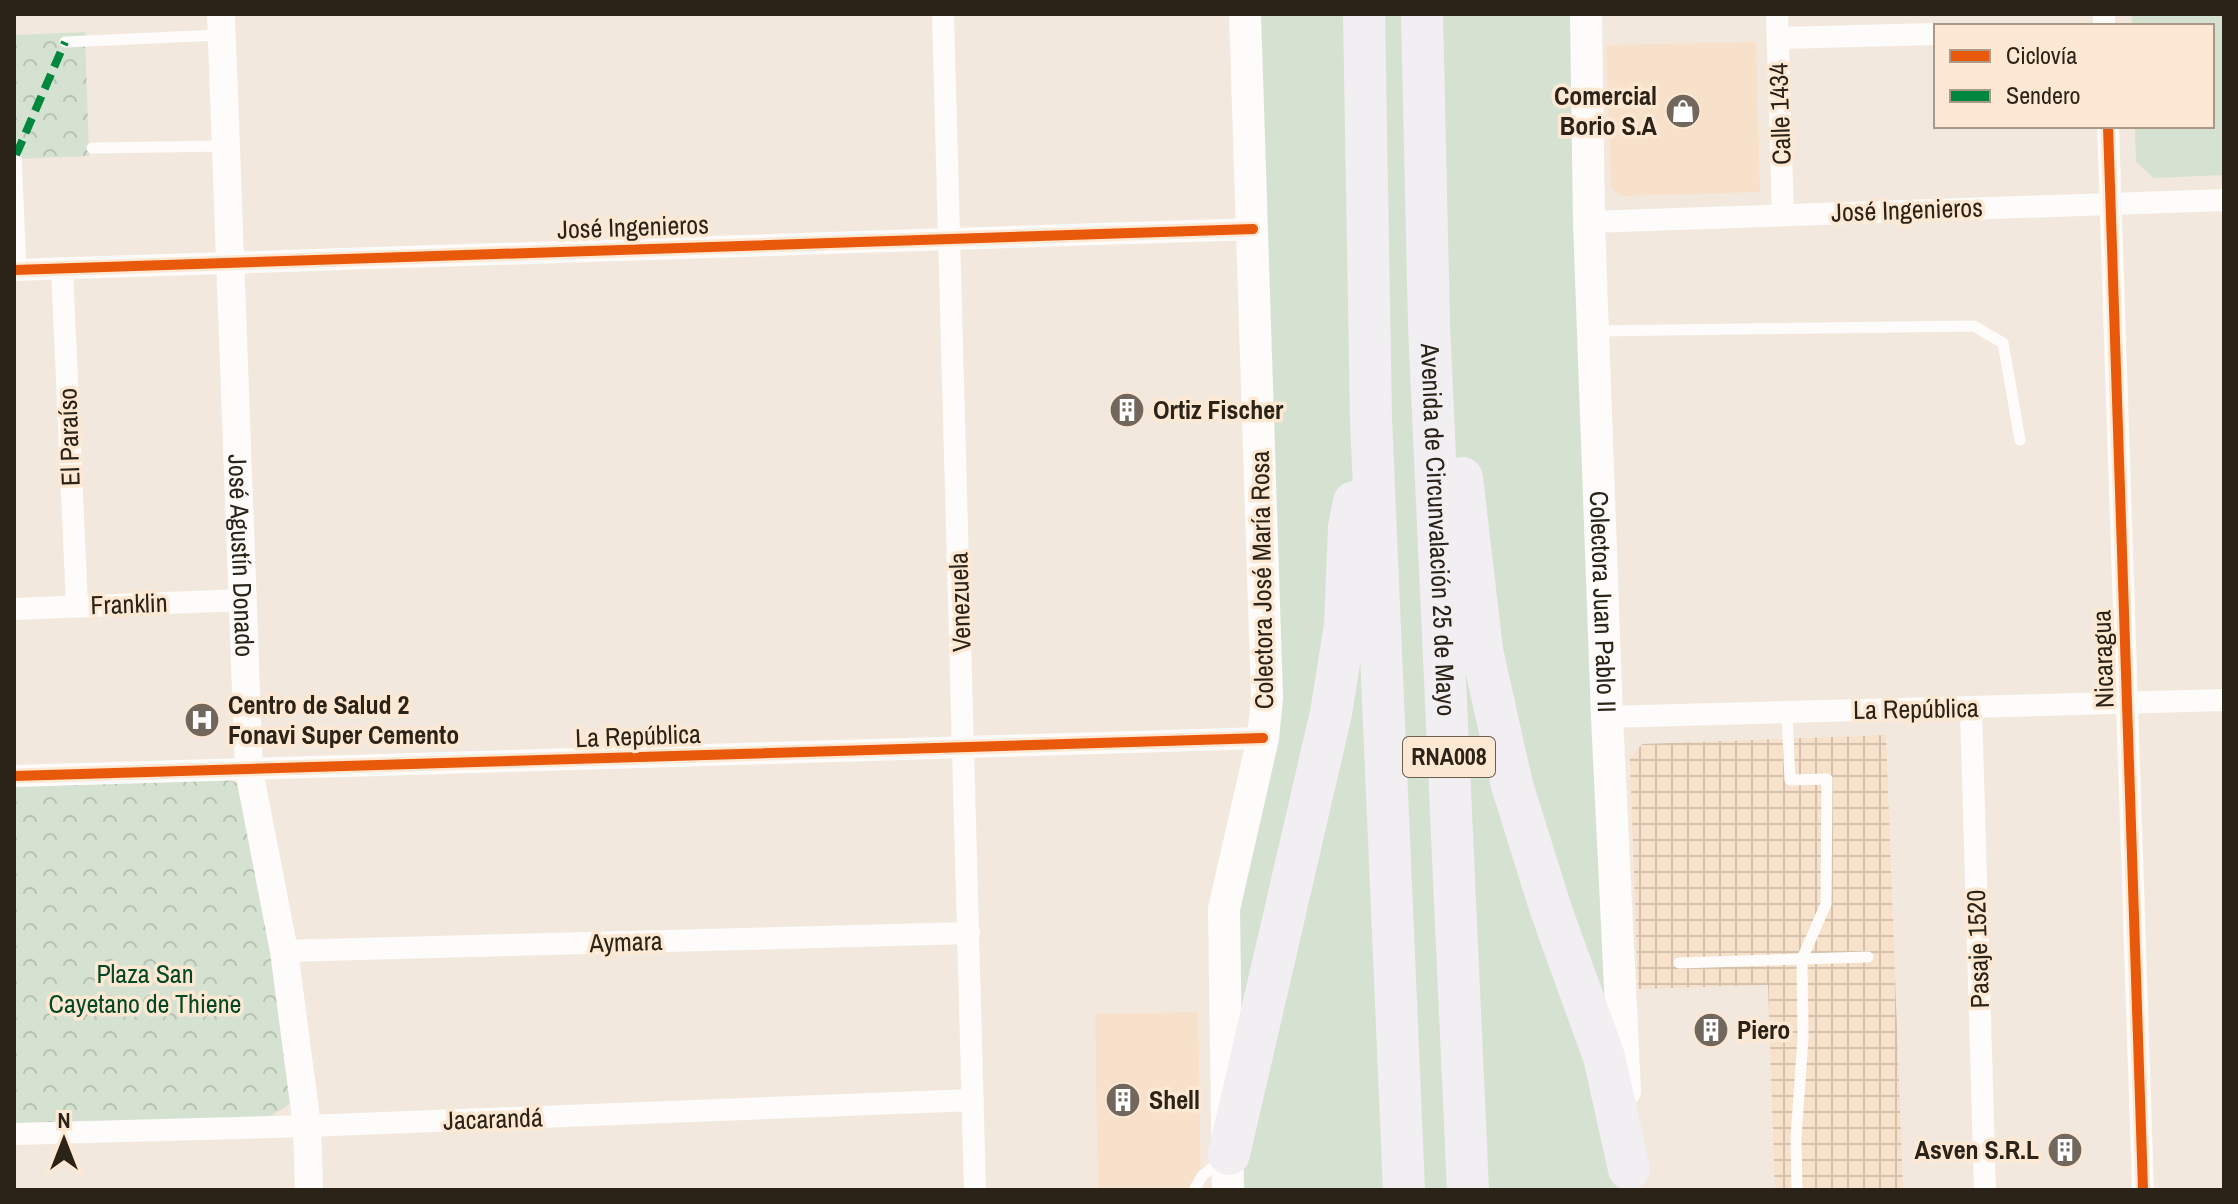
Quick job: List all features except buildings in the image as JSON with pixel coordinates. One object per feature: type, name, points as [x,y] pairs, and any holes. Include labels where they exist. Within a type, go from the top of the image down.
[{"type":"highway","name":"RNA008","points":[[1364,14],[1371,419],[1404,1190]]},
{"type":"highway","name":"Avenida de Circunvalación 25 de Mayo","points":[[1422,14],[1429,325],[1468,1190]]},
{"type":"highway","points":[[1429,325],[1458,450],[1482,650],[1512,785],[1551,910],[1604,1057],[1630,1179]]},
{"type":"highway","points":[[1229,1172],[1331,713],[1345,626],[1349,527],[1371,419]]},
{"type":"main road","name":"Colectora José María Rosa","points":[[1229,1172],[1224,909],[1263,738],[1267,698],[1245,14]]},
{"type":"main road","name":"Colectora Juan Pablo II","points":[[1586,14],[1589,222],[1607,717],[1630,1179]]},
{"type":"street","name":"Venezuela","points":[[943,14],[975,1190]]},
{"type":"street","name":"Calle 1434","points":[[1777,14],[1783,215]]},
{"type":"street","name":"José Agustín Donado","points":[[222,25],[249,771],[284,951],[307,1126],[309,1190]]},
{"type":"street","points":[[1778,38],[1934,34]]},
{"type":"street","name":"Nicaragua","points":[[2108,128],[2143,1190]]},
{"type":"street","name":"José Ingenieros","points":[[1589,222],[2224,200]]},
{"type":"street","name":"José Ingenieros","points":[[17,270],[1253,229]]},
{"type":"street","name":"El Paraíso","points":[[62,268],[77,606]]},
{"type":"street","name":"Franklin","points":[[14,609],[243,600]]},
{"type":"street","name":"La República","points":[[1607,717],[2224,700]]},
{"type":"street","name":"Pasaje 1520","points":[[1971,708],[1985,1190]]},
{"type":"street","name":"La República","points":[[14,776],[1263,738]]},
{"type":"street","name":"Aymara","points":[[284,951],[969,933]]},
{"type":"street","name":"Jacarandá","points":[[14,1134],[973,1100]]},
{"type":"lane","points":[[65,42],[222,25]]},
{"type":"lane","points":[[92,148],[227,146]]},
{"type":"lane","points":[[16,155],[17,270]]},
{"type":"lane","points":[[1593,331],[1974,326],[2003,343],[2020,440]]},
{"type":"lane","points":[[1787,712],[1790,780],[1827,779],[1826,904],[1802,959],[1803,1038],[1796,1138],[1797,1190]]},
{"type":"lane","points":[[1679,963],[1868,957]]},
{"type":"lane","points":[[1194,1190],[1202,1176],[1229,1172]]},
{"type":"shaded area","name":"Comercial Borio S.A","points":[[1756,42],[1760,192],[1621,196],[1611,187],[1606,45]]},
{"type":"shaded area","points":[[1886,735],[1903,1190],[1775,1190],[1768,985],[1638,989],[1630,759],[1642,744]]},
{"type":"shaded area","name":"Shell","points":[[1198,1012],[1201,1190],[1098,1190],[1095,1014]]},
{"type":"green space","points":[[1245,14],[1586,14],[1631,1190],[1228,1190],[1224,909],[1263,738]]},
{"type":"green space","points":[[2132,14],[2224,14],[2224,175],[2154,178],[2136,162],[2135,128],[2214,128],[2214,24],[2132,24]]},
{"type":"green space","points":[[85,32],[89,156],[14,159],[14,35]]},
{"type":"green space","name":"Plaza San Cayetano de Thiene","points":[[229,779],[243,787],[272,950],[293,1102],[264,1120],[14,1128],[14,787]]},
{"type":"marked path","points":[[16,155],[65,42]]},
{"type":"cycle path","points":[[2108,128],[2143,1190]]},
{"type":"cycle path","points":[[14,270],[1253,229]]},
{"type":"cycle path","points":[[14,776],[1263,738]]},
{"type":"place","name":"Comercial Borio S.A","points":[[1683,111]]},
{"type":"place","name":"Ortiz Fischer","points":[[1127,410]]},
{"type":"place","name":"Centro de Salud 2 Fonavi Super Cemento","points":[[202,720]]},
{"type":"place","name":"Piero","points":[[1711,1030]]},
{"type":"place","name":"Shell","points":[[1123,1100]]},
{"type":"place","name":"Asven S.R.L","points":[[2065,1150]]}]
